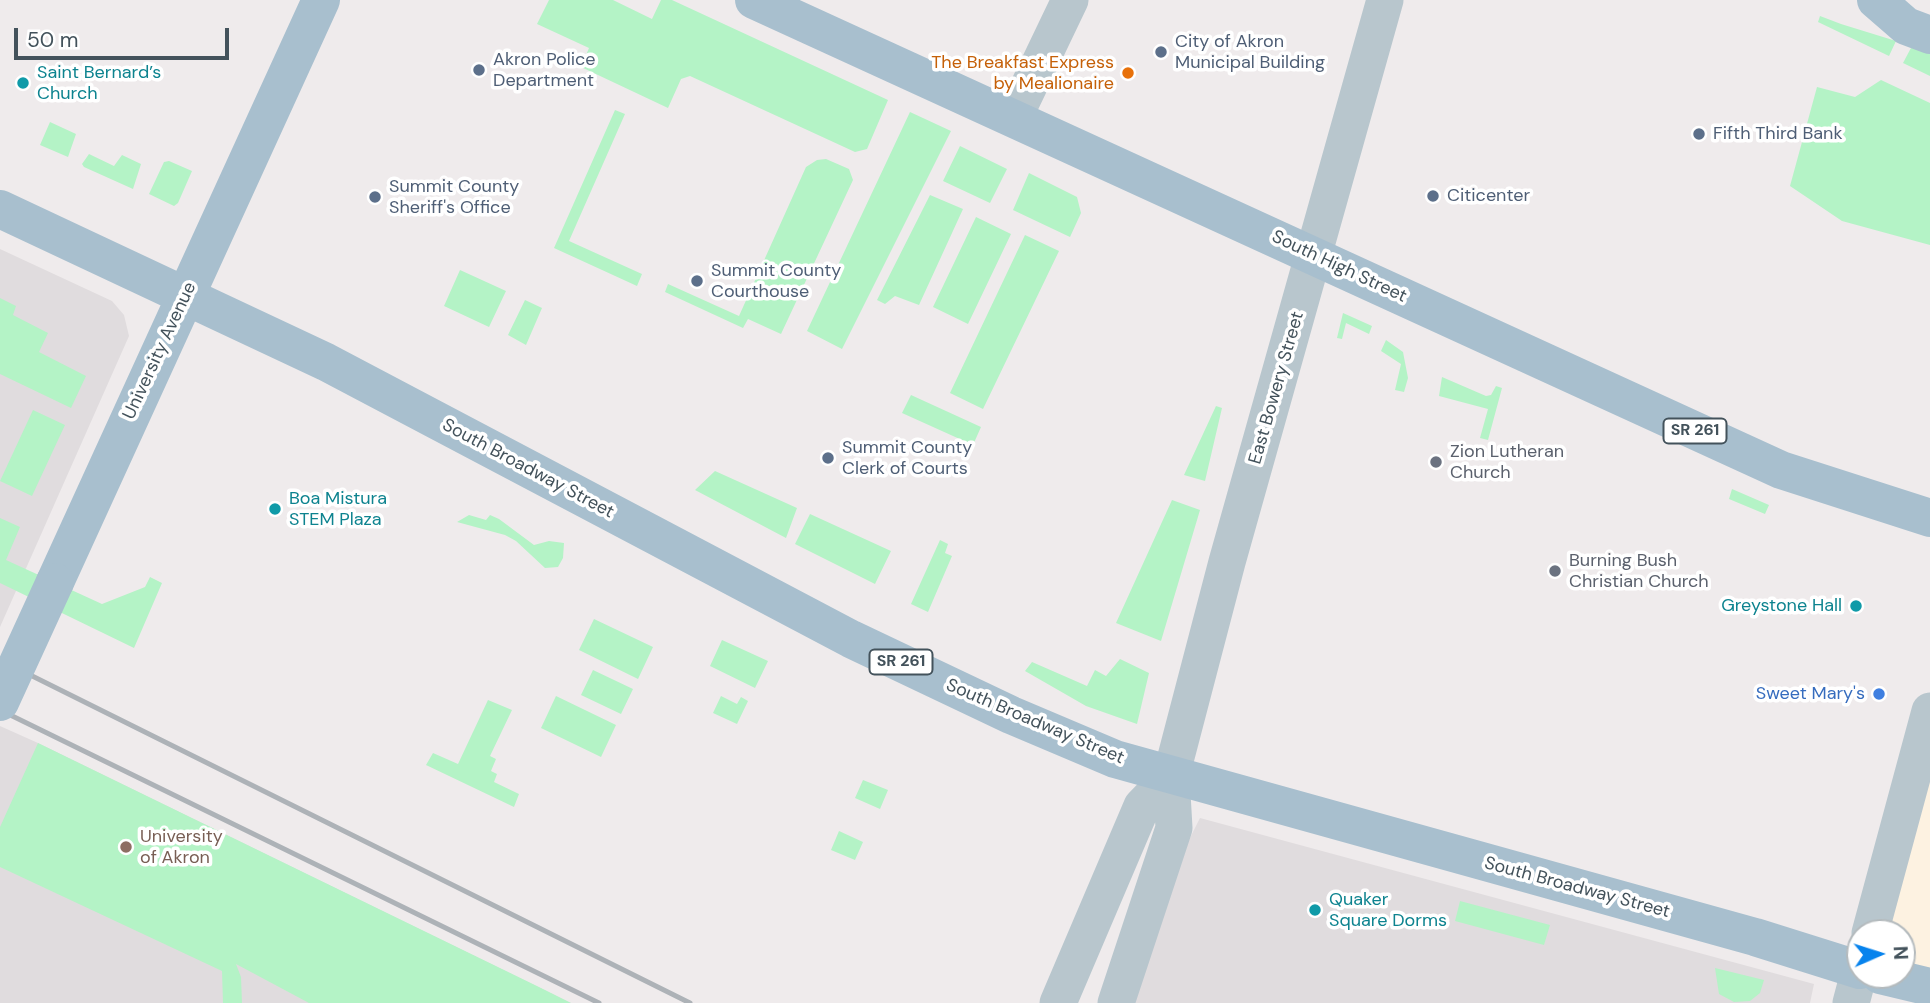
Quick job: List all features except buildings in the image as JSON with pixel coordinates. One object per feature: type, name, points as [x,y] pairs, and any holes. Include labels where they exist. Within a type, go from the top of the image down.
[{"type":"main road","name":"University Avenue","points":[[0,702],[321,0]]},
{"type":"main road","name":"South High Street","points":[[754,0],[1781,470],[1930,518]]},
{"type":"main road","points":[[1876,0],[1906,26],[1930,35]]},
{"type":"main road","points":[[1899,0],[1930,7]]},
{"type":"main road","name":"South Broadway Street","points":[[0,209],[326,362],[851,639],[1012,715],[1115,759],[1755,937],[1846,966]]},
{"type":"street","points":[[1014,117],[1070,0]]},
{"type":"street","name":"East Bowery Street","points":[[1116,1003],[1174,828],[1171,776],[1227,562],[1315,257],[1385,0]]},
{"type":"street","points":[[1874,919],[1930,711]]},
{"type":"street","name":"East Bowery Street","points":[[1058,1003],[1142,806],[1171,776]]},
{"type":"shaded area","points":[[0,249],[112,301],[124,315],[129,336],[0,627]]},
{"type":"shaded area","points":[[1930,711],[1930,987],[1916,981],[1916,919],[1874,919]]},
{"type":"shaded area","name":"University of Akron","points":[[0,726],[38,743],[571,1003],[0,1003]]},
{"type":"shaded area","name":"Quaker Square Dorms","points":[[1200,818],[1814,984],[1810,1003],[1107,1003]]},
{"type":"green space","points":[[549,0],[613,0],[652,19],[661,0],[672,0],[888,100],[867,149],[855,152],[690,76],[681,79],[668,108],[581,67],[589,48],[537,24]]},
{"type":"green space","points":[[1820,16],[1896,41],[1889,56],[1818,22]]},
{"type":"green space","points":[[1912,46],[1930,53],[1930,76],[1903,63]]},
{"type":"green space","points":[[1881,80],[1930,103],[1930,245],[1842,221],[1790,186],[1817,87],[1855,97]]},
{"type":"green space","points":[[615,110],[625,114],[569,241],[642,274],[637,286],[554,248]]},
{"type":"green space","points":[[910,112],[951,131],[842,349],[807,331]]},
{"type":"green space","points":[[50,122],[76,134],[68,157],[40,145]]},
{"type":"green space","points":[[960,146],[1007,169],[990,203],[943,181]]},
{"type":"green space","points":[[89,154],[114,166],[122,155],[141,164],[133,189],[84,167],[82,164]]},
{"type":"green space","points":[[826,159],[849,169],[853,180],[781,334],[748,319],[743,328],[665,292],[668,284],[739,316],[806,167],[817,160]]},
{"type":"green space","points":[[169,161],[192,171],[178,203],[174,206],[149,194],[164,162]]},
{"type":"green space","points":[[1029,173],[1077,197],[1081,213],[1070,237],[1013,210]]},
{"type":"green space","points":[[930,195],[963,209],[919,305],[895,296],[885,304],[877,300]]},
{"type":"green space","points":[[976,217],[1011,234],[968,324],[933,307]]},
{"type":"green space","points":[[1025,235],[1059,251],[983,409],[950,393]]},
{"type":"green space","points":[[460,270],[506,291],[489,327],[444,306]]},
{"type":"green space","points":[[0,298],[16,306],[13,315],[48,333],[39,352],[86,376],[71,408],[0,374]]},
{"type":"green space","points":[[525,300],[542,308],[526,345],[508,335]]},
{"type":"green space","points":[[1343,313],[1372,326],[1369,334],[1346,323],[1342,339],[1337,338]]},
{"type":"green space","points":[[1386,340],[1403,352],[1408,378],[1404,392],[1395,390],[1401,364],[1381,351]]},
{"type":"green space","points":[[1442,377],[1486,396],[1491,395],[1496,386],[1502,388],[1488,440],[1480,438],[1488,409],[1439,396]]},
{"type":"green space","points":[[911,395],[981,427],[973,445],[902,413]]},
{"type":"green space","points":[[1216,406],[1222,408],[1205,481],[1184,475]]},
{"type":"green space","points":[[33,410],[65,425],[32,496],[0,481]]},
{"type":"green space","points":[[715,471],[797,508],[786,538],[695,490]]},
{"type":"green space","points":[[1732,489],[1769,505],[1765,514],[1729,499]]},
{"type":"green space","points":[[1172,500],[1200,510],[1161,641],[1116,623]]},
{"type":"green space","points":[[810,514],[891,551],[875,584],[795,544]]},
{"type":"green space","points":[[469,515],[486,520],[490,515],[499,519],[534,545],[549,541],[564,543],[563,558],[558,567],[545,568],[516,541],[505,535],[457,522]]},
{"type":"green space","points":[[0,518],[20,527],[6,560],[102,604],[145,587],[150,577],[162,583],[134,648],[0,583]]},
{"type":"green space","points":[[940,540],[948,544],[945,553],[952,556],[928,612],[911,604]]},
{"type":"green space","points":[[594,619],[653,647],[638,679],[579,650]]},
{"type":"green space","points":[[722,640],[768,661],[755,688],[710,666]]},
{"type":"green space","points":[[1120,659],[1149,673],[1137,724],[1086,706],[1025,671],[1032,662],[1087,686],[1095,670],[1106,676]]},
{"type":"green space","points":[[593,670],[633,689],[621,714],[581,695]]},
{"type":"green space","points":[[556,696],[616,725],[601,757],[541,728]]},
{"type":"green space","points":[[721,696],[737,704],[741,697],[748,701],[737,724],[713,713]]},
{"type":"green space","points":[[488,700],[512,710],[490,756],[496,759],[491,771],[497,774],[494,782],[519,794],[514,807],[426,765],[433,753],[458,764]]},
{"type":"green space","name":"University of Akron","points":[[38,743],[571,1003],[309,1003],[236,964],[241,977],[242,1003],[223,1003],[222,971],[0,867],[0,827]]},
{"type":"green space","points":[[863,780],[888,790],[880,809],[855,798]]},
{"type":"green space","points":[[839,831],[863,842],[855,860],[831,850]]},
{"type":"green space","points":[[1460,901],[1550,925],[1544,945],[1455,921]]},
{"type":"green space","points":[[1715,968],[1764,980],[1760,993],[1750,1001],[1734,1002],[1719,994]]},
{"type":"railway","points":[[0,660],[690,1003]]},
{"type":"railway","points":[[0,710],[599,1003]]},
{"type":"place","name":"City of Akron Municipal Building","points":[[1161,52]]},
{"type":"place","name":"Akron Police Department","points":[[479,70]]},
{"type":"place","name":"The Breakfast Express by Mealionaire","points":[[1128,73]]},
{"type":"place","name":"Saint Bernard’s Church","points":[[23,83]]},
{"type":"place","name":"Fifth Third Bank","points":[[1699,134]]},
{"type":"place","name":"Citicenter","points":[[1433,196]]},
{"type":"place","name":"Summit County Sheriff's Office","points":[[375,197]]},
{"type":"place","name":"Summit County Courthouse","points":[[697,281]]},
{"type":"place","name":"Summit County Clerk of Courts","points":[[828,458]]},
{"type":"place","name":"Zion Lutheran Church","points":[[1436,462]]},
{"type":"place","name":"Boa Mistura STEM Plaza","points":[[275,509]]},
{"type":"place","name":"Burning Bush Christian Church","points":[[1555,571]]},
{"type":"place","name":"Greystone Hall","points":[[1856,606]]},
{"type":"place","name":"Sweet Mary's","points":[[1879,694]]},
{"type":"place","name":"University of Akron","points":[[126,847]]},
{"type":"place","name":"Quaker Square Dorms","points":[[1315,910]]}]
